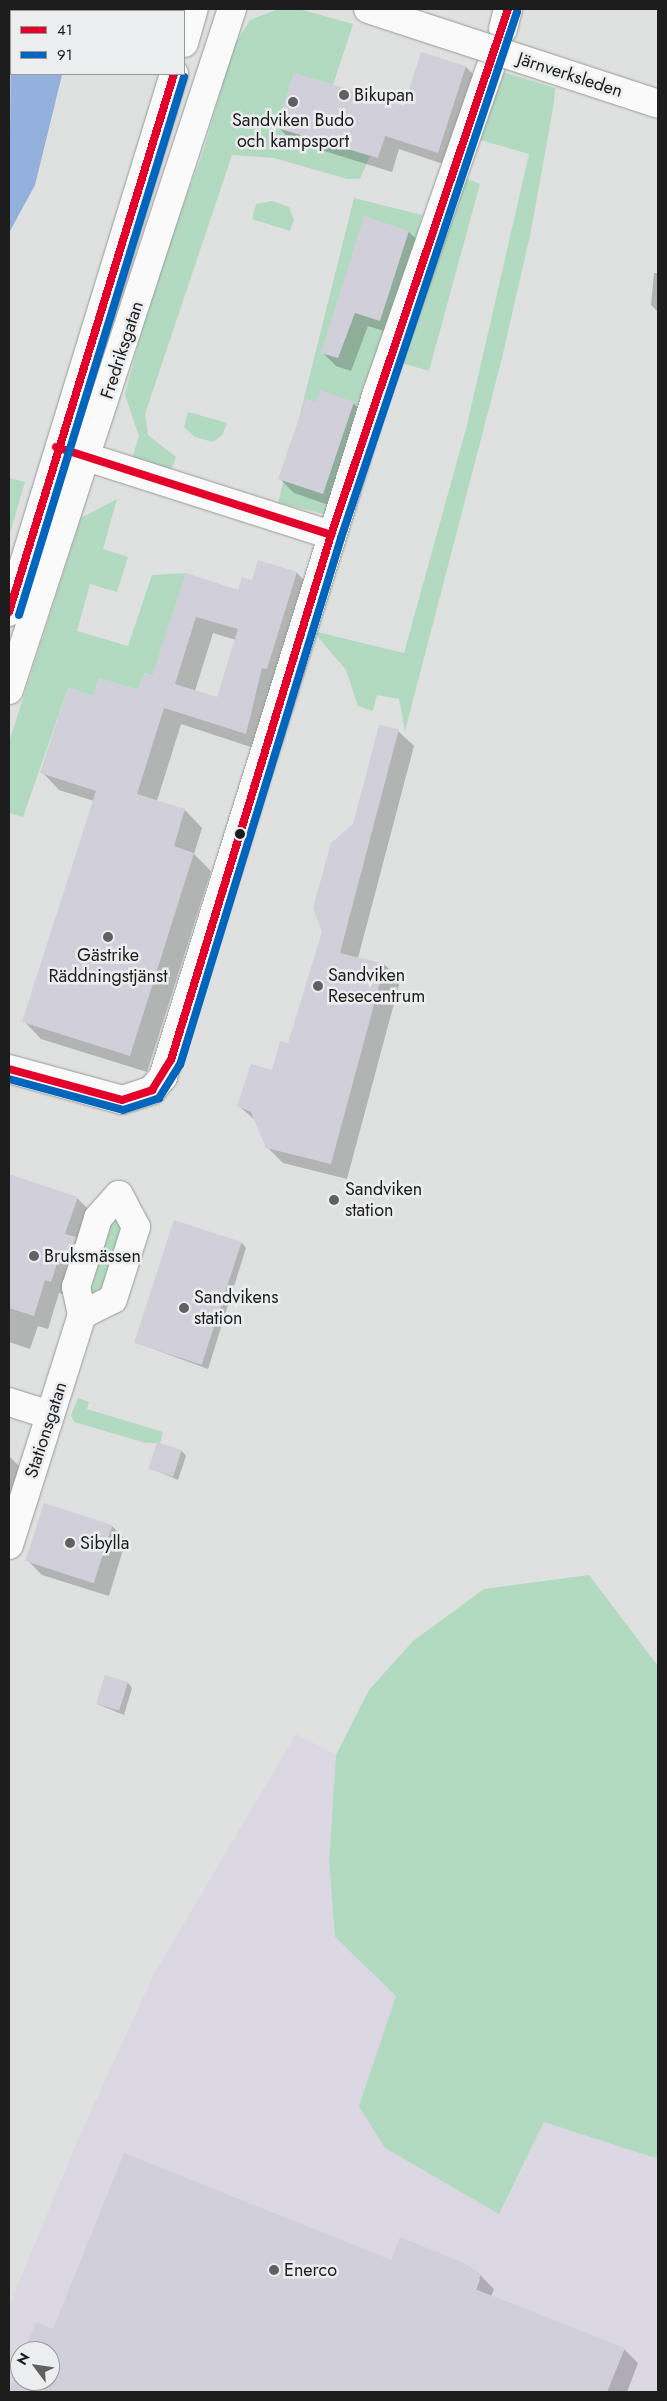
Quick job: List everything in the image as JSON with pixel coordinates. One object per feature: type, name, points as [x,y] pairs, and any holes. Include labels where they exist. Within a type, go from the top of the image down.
[{"type":"street","points":[[185,40],[194,9]]},
{"type":"street","name":"Fredriksgatan","points":[[9,690],[87,457],[232,9]]},
{"type":"street","name":"Järnverksleden","points":[[368,9],[658,104]]},
{"type":"street","points":[[9,1069],[106,1099],[140,1097],[152,1090],[171,1060],[305,629],[331,535],[435,218],[490,68]]},
{"type":"street","name":"Fredriksgatan","points":[[9,612],[56,447],[174,75]]},
{"type":"street","points":[[56,447],[331,535]]},
{"type":"street","name":"Stationsgatan","points":[[9,1545],[82,1315]]},
{"type":"street","points":[[9,1402],[50,1415]]},
{"type":"shaded area","points":[[296,1734],[336,1755],[329,1861],[335,1937],[397,1995],[359,2106],[499,2214],[544,2122],[658,2159],[658,2392],[9,2392],[9,2306],[79,2137],[154,1974]]},
{"type":"green space","points":[[278,9],[299,9],[353,24],[333,85],[294,73],[277,127],[370,156],[360,179],[347,179],[274,158],[232,155],[145,414],[148,435],[176,457],[166,483],[128,471],[139,436],[125,395],[153,287],[203,152],[233,48],[250,20]]},
{"type":"green space","points":[[490,68],[555,88],[554,103],[531,231],[501,362],[405,731],[399,699],[377,695],[373,711],[358,706],[346,670],[313,631],[404,653],[467,425],[529,154],[466,136]]},
{"type":"green space","points":[[452,173],[480,184],[429,371],[388,359]]},
{"type":"green space","points":[[354,198],[422,215],[346,520],[278,503]]},
{"type":"green space","points":[[272,201],[289,207],[294,220],[290,231],[252,219],[256,204]]},
{"type":"green space","points":[[188,412],[227,423],[223,434],[213,442],[195,437],[184,427]]},
{"type":"green space","points":[[9,478],[25,482],[9,536]]},
{"type":"green space","points":[[117,499],[103,549],[128,557],[117,592],[90,584],[77,631],[128,646],[152,575],[186,573],[153,676],[144,673],[138,690],[99,678],[93,696],[68,688],[23,817],[9,813],[9,742],[81,518]]},
{"type":"green space","points":[[119,1195],[125,1263],[82,1315],[88,1251]]},
{"type":"green space","points":[[78,1398],[89,1402],[87,1409],[163,1432],[160,1443],[146,1443],[74,1422],[71,1415]]},
{"type":"green space","points":[[589,1575],[658,1666],[658,2159],[544,2122],[499,2214],[385,2148],[359,2106],[396,1996],[335,1937],[329,1861],[336,1755],[369,1690],[413,1641],[484,1589]]},
{"type":"water","points":[[11,75],[62,75],[35,185],[9,233]]},
{"type":"building","points":[[421,52],[466,66],[438,153],[385,136],[378,158],[277,128],[294,73],[404,106]]},
{"type":"building","points":[[364,216],[409,231],[380,321],[355,313],[338,358],[321,353]]},
{"type":"building","points":[[320,390],[354,402],[323,494],[278,479],[306,398],[316,402]]},
{"type":"building","points":[[258,560],[297,572],[267,669],[262,668],[246,734],[164,708],[137,794],[185,809],[174,846],[194,853],[130,1056],[22,1022],[96,791],[40,773],[68,688],[93,696],[99,678],[138,690],[144,673],[152,676],[186,573],[238,590],[242,577],[252,580]],"holes":[[[196,617],[238,629],[217,697],[175,684]]]},
{"type":"building","points":[[379,725],[399,729],[340,953],[385,964],[331,1164],[266,1148],[251,1112],[237,1106],[251,1064],[272,1070],[280,1041],[288,1043],[322,932],[313,908],[331,843],[353,824]]},
{"type":"building","name":"Bruksmässen","points":[[9,1174],[78,1197],[65,1234],[76,1237],[69,1257],[60,1254],[51,1282],[45,1280],[34,1316],[9,1308]]},
{"type":"building","name":"Sandvikens station","points":[[174,1220],[242,1242],[202,1365],[134,1343]]},
{"type":"building","points":[[157,1442],[182,1450],[173,1477],[148,1469]]},
{"type":"building","name":"Sibylla","points":[[44,1503],[112,1525],[94,1583],[25,1561]]},
{"type":"building","points":[[105,1675],[128,1682],[119,1711],[96,1704]]},
{"type":"building","name":"Enerco","points":[[124,2153],[391,2260],[400,2237],[464,2263],[481,2274],[475,2289],[625,2348],[607,2392],[9,2392],[10,2389],[10,2391],[60,2391],[60,2341],[28,2341],[36,2322],[53,2329]]},
{"type":"transit line","name":"41","points":[[9,1069],[122,1100],[152,1090],[171,1060],[331,535],[508,9]]},
{"type":"transit line","name":"91","points":[[9,1079],[123,1110],[159,1098],[180,1065],[341,538],[517,12]]},
{"type":"transit line","name":"41","points":[[9,612],[174,75]]},
{"type":"transit line","name":"91","points":[[19,615],[184,77]]},
{"type":"transit line","name":"41","points":[[56,447],[331,535]]},
{"type":"place","name":"Bikupan","points":[[344,95]]},
{"type":"place","name":"Sandviken Budo och kampsport","points":[[293,102]]},
{"type":"place","name":"Gästrike Räddningstjänst","points":[[108,937]]},
{"type":"place","name":"Sandviken Resecentrum","points":[[318,986]]},
{"type":"place","name":"Sandviken station","points":[[334,1200]]},
{"type":"place","name":"Bruksmässen","points":[[34,1256]]},
{"type":"place","name":"Sandvikens station","points":[[184,1308]]},
{"type":"place","name":"Sibylla","points":[[70,1543]]},
{"type":"place","name":"Enerco","points":[[274,2270]]}]
